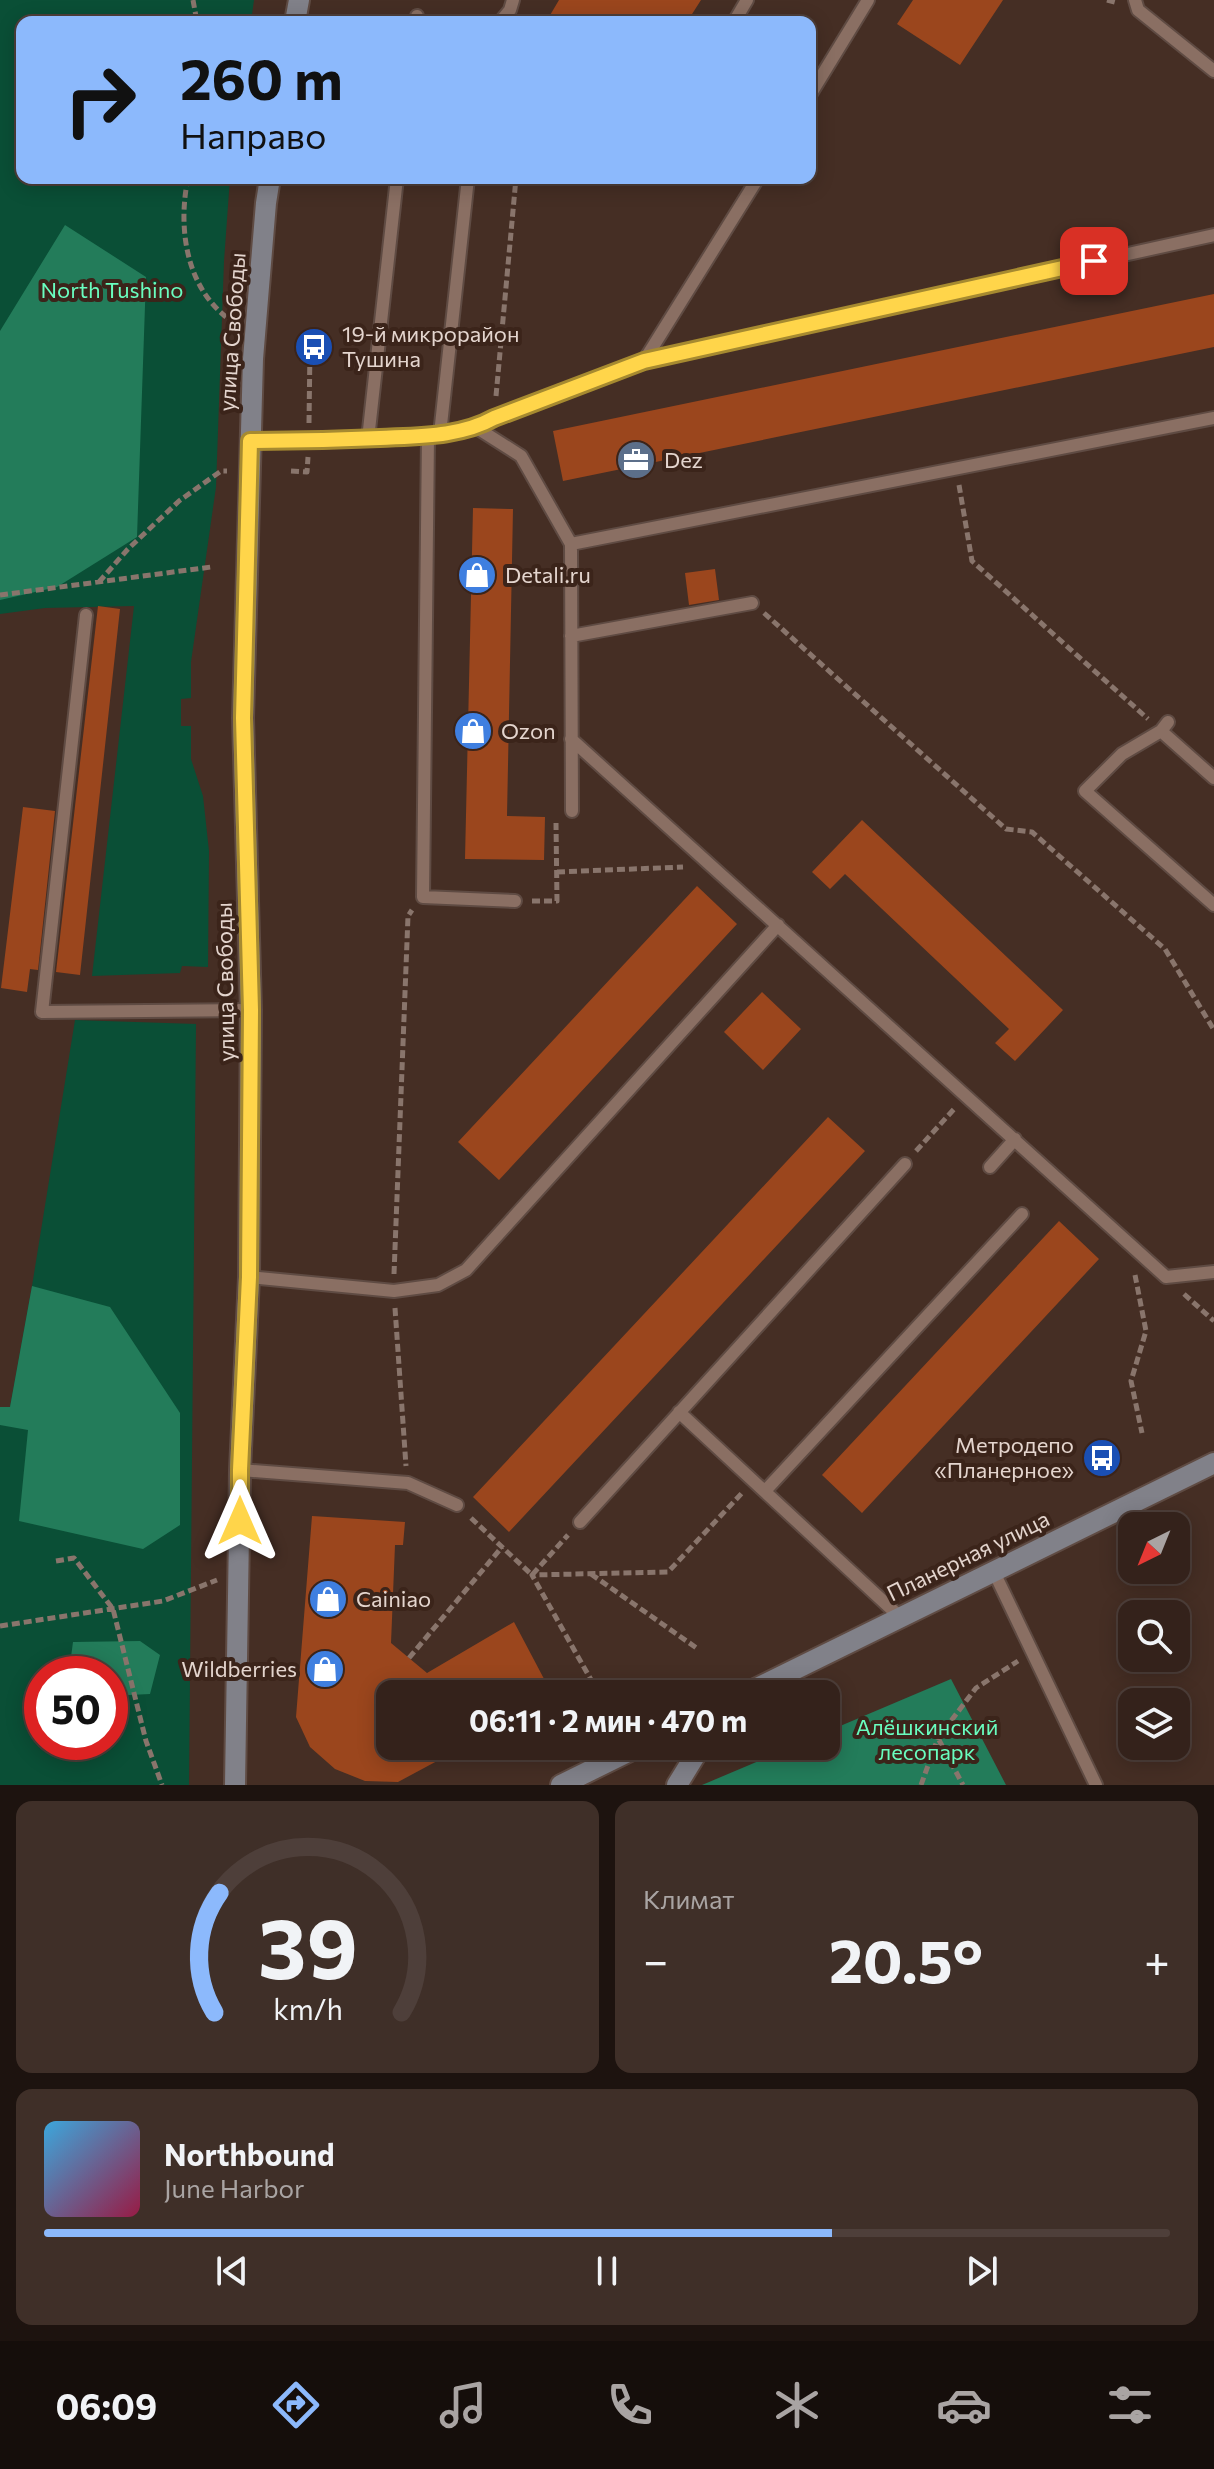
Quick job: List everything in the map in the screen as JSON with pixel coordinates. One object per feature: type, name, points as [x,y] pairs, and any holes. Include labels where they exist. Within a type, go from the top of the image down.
[{"type":"main road","name":"улица Свободы","points":[[235,1785],[240,1470],[249,1277],[251,1010],[243,718],[253,359],[269,184]]},
{"type":"main road","name":"Планерная улица","points":[[773,1680],[1214,1463]]},
{"type":"main road","points":[[561,1785],[612,1760]]},
{"type":"main road","points":[[677,1785],[692,1760]]},
{"type":"lane","points":[[816,85],[866,4],[851,0]]},
{"type":"lane","points":[[1135,0],[1138,10],[1214,71]]},
{"type":"lane","points":[[368,439],[396,184]]},
{"type":"lane","points":[[467,184],[434,435],[423,897],[515,901]]},
{"type":"lane","points":[[644,361],[754,184]]},
{"type":"lane","points":[[250,441],[368,439],[434,435],[477,428],[494,418],[644,361],[1214,235]]},
{"type":"lane","points":[[571,544],[1214,418]]},
{"type":"lane","points":[[477,428],[521,456],[571,544],[572,811]]},
{"type":"lane","points":[[571,636],[752,603]]},
{"type":"lane","points":[[86,615],[42,1012],[251,1010]]},
{"type":"lane","points":[[1214,778],[1165,726],[1122,754],[1085,791],[1214,905]]},
{"type":"lane","points":[[571,739],[1166,1277],[1214,1273]]},
{"type":"lane","points":[[249,1277],[394,1291],[438,1285],[466,1270],[778,925]]},
{"type":"lane","points":[[990,1167],[1015,1139]]},
{"type":"lane","points":[[580,1522],[905,1164]]},
{"type":"lane","points":[[765,1491],[1022,1214]]},
{"type":"lane","points":[[679,1412],[899,1616]]},
{"type":"lane","points":[[240,1470],[408,1483],[457,1505]]},
{"type":"lane","points":[[993,1570],[1096,1785]]},
{"type":"path","points":[[187,184],[184,228],[190,261],[201,289],[226,317]]},
{"type":"path","points":[[494,418],[515,184]]},
{"type":"path","points":[[291,471],[307,472],[310,347]]},
{"type":"path","points":[[956,468],[972,561],[1165,726]]},
{"type":"path","points":[[97,583],[179,501],[221,471]]},
{"type":"path","points":[[0,595],[211,567]]},
{"type":"path","points":[[752,603],[1006,829],[1032,832],[1165,949],[1214,1030]]},
{"type":"path","points":[[515,901],[557,901],[556,812],[572,811]]},
{"type":"path","points":[[557,872],[712,866]]},
{"type":"path","points":[[408,1483],[394,1291],[408,916],[423,897]]},
{"type":"path","points":[[905,1164],[967,1096]]},
{"type":"path","points":[[1128,1242],[1146,1331],[1131,1381],[1142,1433]]},
{"type":"path","points":[[1166,1277],[1214,1321]]},
{"type":"path","points":[[532,1575],[668,1572],[754,1480]]},
{"type":"path","points":[[457,1505],[532,1575],[591,1680]]},
{"type":"path","points":[[532,1575],[580,1522]]},
{"type":"path","points":[[409,1658],[502,1547]]},
{"type":"path","points":[[56,1561],[74,1558],[113,1609],[146,1741],[162,1785]]},
{"type":"path","points":[[0,1626],[163,1601],[240,1572]]},
{"type":"path","points":[[591,1574],[698,1649]]},
{"type":"path","points":[[921,1785],[938,1738],[976,1688],[1032,1652]]},
{"type":"path","points":[[938,1738],[963,1785]]},
{"type":"green space","name":"North Tushino","points":[[0,0],[254,0],[252,16],[16,16],[16,184],[230,184],[216,487],[191,662],[191,698],[181,699],[181,726],[191,726],[191,759],[203,796],[209,851],[208,967],[182,966],[180,973],[92,976],[134,606],[45,608],[0,614]]},
{"type":"green space","points":[[65,225],[146,277],[137,537],[57,587],[0,600],[0,331]]},
{"type":"green space","points":[[75,1020],[196,1024],[189,1785],[0,1785],[0,1407],[10,1407]]},
{"type":"green space","points":[[32,1286],[110,1307],[180,1413],[180,1525],[143,1549],[19,1521],[28,1430],[0,1425],[0,1407],[10,1407]]},
{"type":"green space","points":[[140,1641],[160,1655],[150,1694],[128,1695],[128,1656],[71,1656],[73,1642]]},
{"type":"green space","name":"Алёшкинский лесопарк","points":[[951,1679],[1006,1785],[702,1785],[761,1760],[840,1760],[840,1726]]},
{"type":"building","points":[[559,0],[701,0],[691,16],[550,16]]},
{"type":"building","points":[[913,0],[1003,0],[960,65],[897,24]]},
{"type":"building","points":[[1214,294],[1214,347],[563,481],[553,431]]},
{"type":"building","points":[[473,508],[513,509],[507,816],[545,817],[544,860],[465,859]]},
{"type":"building","points":[[715,569],[719,600],[689,605],[685,573]]},
{"type":"building","points":[[98,606],[120,609],[80,975],[56,972]]},
{"type":"building","points":[[23,807],[55,811],[38,970],[30,969],[27,992],[1,988]]},
{"type":"building","points":[[862,820],[1063,1010],[1015,1061],[995,1043],[1009,1029],[845,874],[830,889],[812,872]]},
{"type":"building","points":[[697,886],[737,924],[499,1180],[458,1142]]},
{"type":"building","points":[[762,992],[801,1029],[763,1070],[724,1032]]},
{"type":"building","points":[[828,1117],[865,1151],[509,1532],[473,1497]]},
{"type":"building","points":[[1059,1221],[1099,1259],[862,1513],[822,1475]]},
{"type":"building","points":[[312,1516],[405,1522],[403,1545],[395,1545],[391,1643],[427,1673],[514,1622],[545,1680],[376,1680],[376,1760],[439,1760],[398,1782],[365,1781],[335,1769],[310,1747],[296,1717]]},
{"type":"place","name":"19-й микрорайон Тушина","points":[[314,347]]},
{"type":"place","name":"Dez","points":[[636,460]]},
{"type":"place","name":"Detali.ru","points":[[477,575]]},
{"type":"place","name":"Ozon","points":[[473,731]]},
{"type":"place","name":"Метродепо «Планерное»","points":[[1102,1458]]},
{"type":"place","name":"Cainiao","points":[[328,1599]]},
{"type":"place","name":"Wildberries","points":[[325,1669]]},
{"type":"route","points":[[240,1521],[249,1277],[251,1010],[243,718],[250,441],[428,436],[477,428],[494,418],[644,361],[1094,261]]}]
